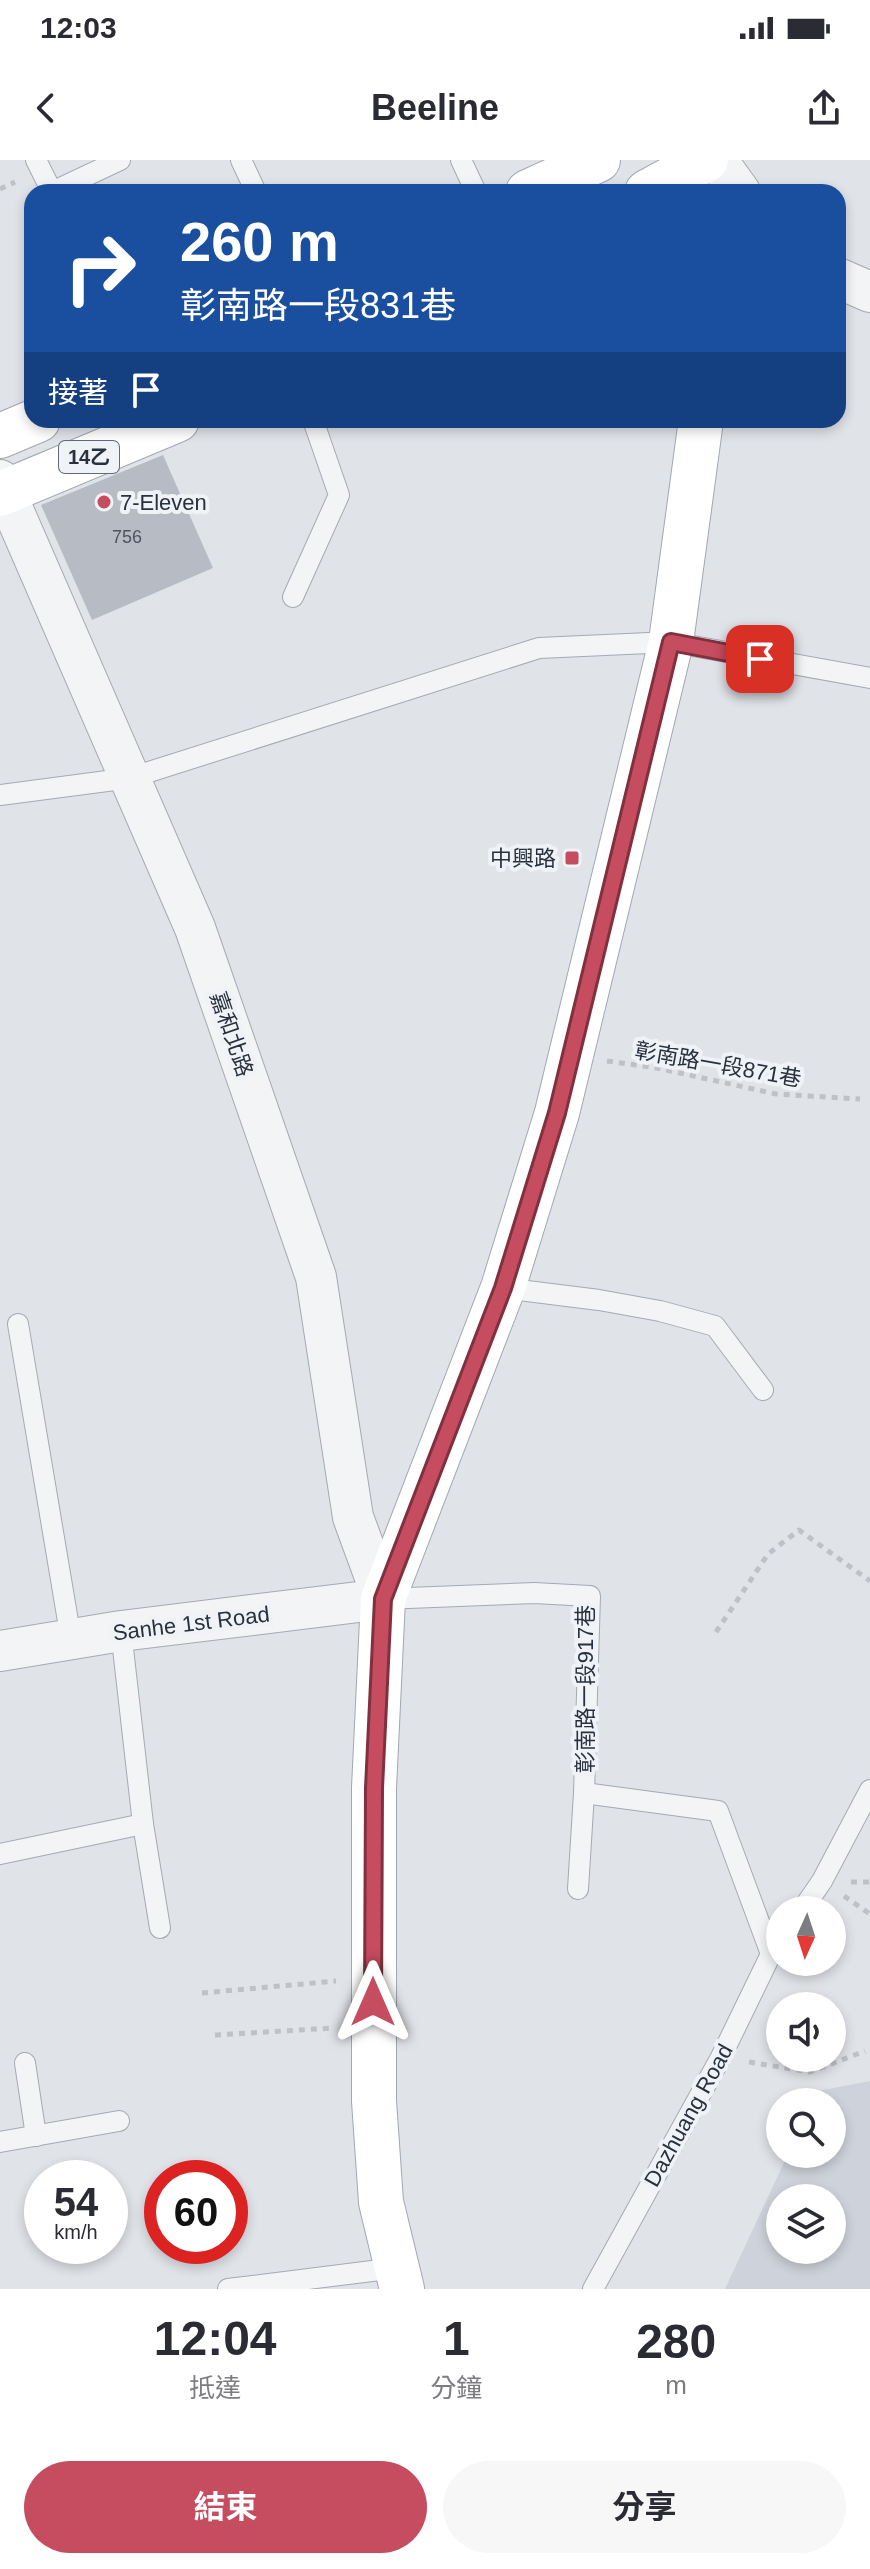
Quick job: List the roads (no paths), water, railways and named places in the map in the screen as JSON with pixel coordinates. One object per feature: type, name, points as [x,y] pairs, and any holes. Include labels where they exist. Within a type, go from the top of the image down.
[{"type":"main road","points":[[546,184],[598,160]]},
{"type":"main road","points":[[662,184],[706,160]]},
{"type":"main road","points":[[716,160],[717,184]]},
{"type":"main road","name":"14乙","points":[[0,436],[24,426]]},
{"type":"main road","name":"14乙","points":[[2,489],[157,428]]},
{"type":"main road","points":[[399,2279],[381,2202],[374,2101],[374,1788],[383,1599],[503,1288],[557,1113],[671,642],[700,428]]},
{"type":"street","points":[[716,160],[734,184]]},
{"type":"street","points":[[846,282],[870,292]]},
{"type":"street","name":"嘉和北路","points":[[2,489],[195,928],[316,1277],[353,1517],[383,1599]]},
{"type":"street","name":"Sanhe 1st Road","points":[[0,1651],[121,1631],[383,1599]]},
{"type":"lane","points":[[36,160],[48,184]]},
{"type":"lane","points":[[69,184],[120,160]]},
{"type":"lane","points":[[241,160],[252,184]]},
{"type":"lane","points":[[461,160],[472,184]]},
{"type":"lane","points":[[293,597],[339,495],[316,428]]},
{"type":"lane","points":[[0,795],[130,778],[539,648],[671,642],[870,678]]},
{"type":"lane","points":[[503,1288],[599,1300],[660,1311],[715,1326],[763,1390]]},
{"type":"lane","points":[[18,1324],[71,1639]]},
{"type":"lane","name":"彰南路一段917巷","points":[[383,1599],[534,1593],[590,1596],[578,1889]]},
{"type":"lane","points":[[121,1631],[143,1824],[160,1928]]},
{"type":"lane","points":[[812,1896],[870,1790]]},
{"type":"lane","points":[[584,1793],[718,1811],[766,1926]]},
{"type":"lane","points":[[0,1854],[143,1824]]},
{"type":"lane","name":"Dazhuang Road","points":[[593,2289],[721,2057],[766,1965]]},
{"type":"lane","points":[[25,2063],[36,2136]]},
{"type":"lane","points":[[0,2142],[119,2121]]},
{"type":"lane","points":[[228,2289],[399,2279]]},
{"type":"place","name":"7-Eleven","points":[[104,502]]},
{"type":"place","name":"中興路","points":[[572,858]]}]
